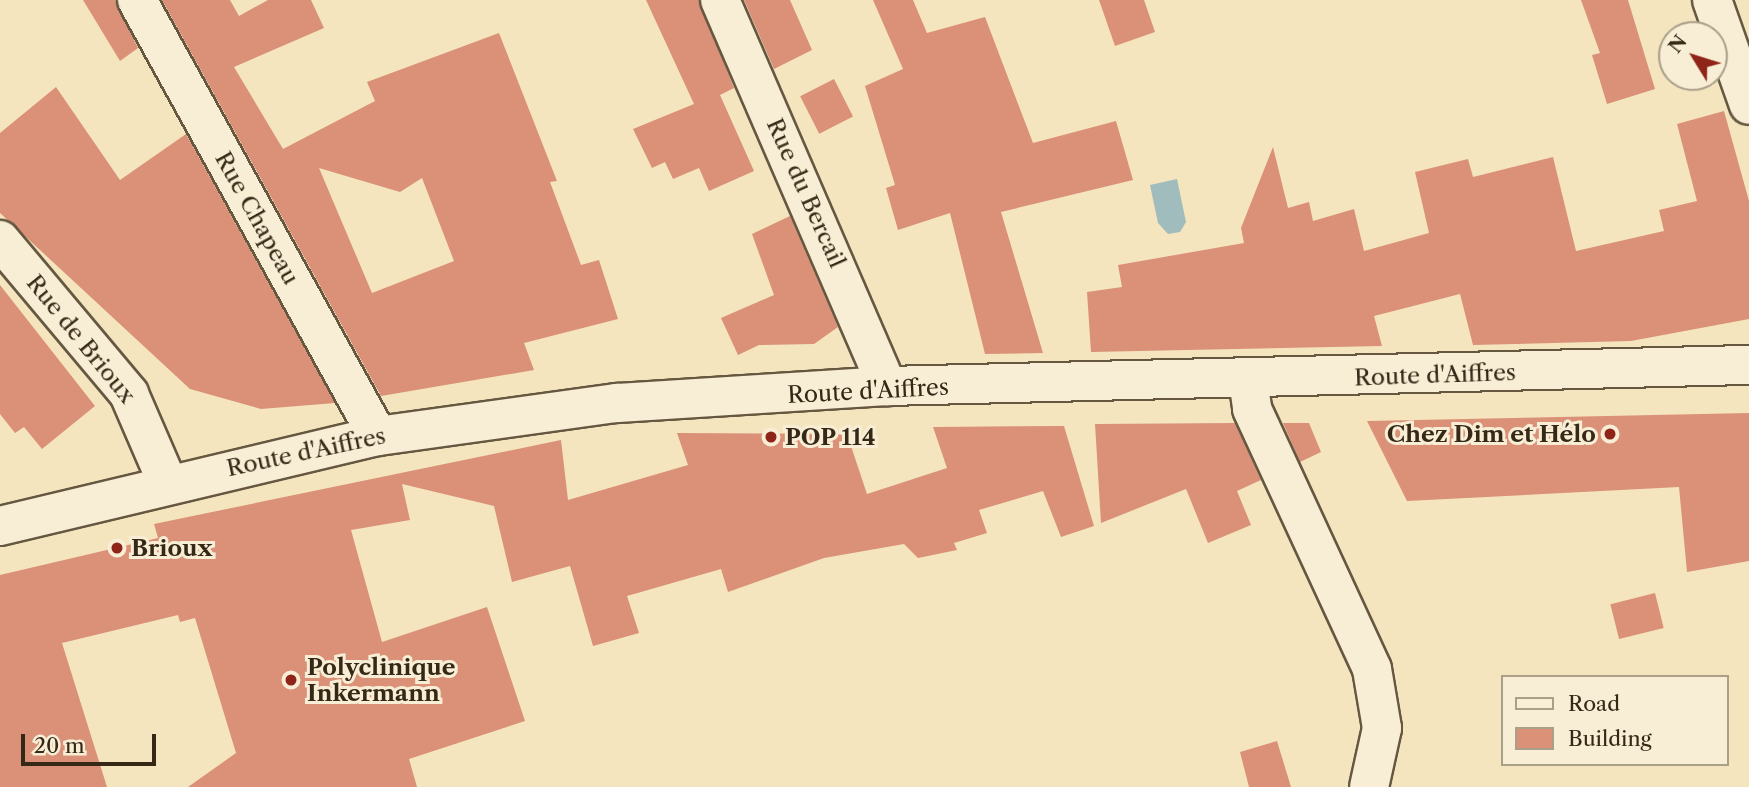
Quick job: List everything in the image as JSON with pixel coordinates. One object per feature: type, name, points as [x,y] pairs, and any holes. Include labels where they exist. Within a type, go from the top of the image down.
[{"type":"street","name":"Rue Chapeau","points":[[137,0],[378,436]]},
{"type":"street","name":"Rue du Bercail","points":[[720,0],[887,386]]},
{"type":"street","points":[[1712,0],[1749,105]]},
{"type":"street","name":"Rue de Brioux","points":[[0,240],[129,394],[167,482]]},
{"type":"street","name":"Route d'Aiffres","points":[[0,526],[167,482],[378,436],[617,403],[887,386],[1749,365]]},
{"type":"street","points":[[1248,379],[1252,409],[1372,669],[1382,729],[1369,787]]},
{"type":"water","points":[[1177,179],[1186,222],[1180,232],[1168,234],[1158,223],[1150,185]]},
{"type":"building","points":[[83,0],[115,0],[138,48],[120,61]]},
{"type":"building","points":[[162,0],[230,0],[239,16],[268,0],[311,0],[324,28],[234,67],[283,149],[375,101],[367,82],[499,33],[557,181],[550,182],[581,265],[599,260],[618,319],[524,343],[534,370],[381,396]],"holes":[[[319,168],[400,192],[422,178],[454,261],[372,293]]]},
{"type":"building","points":[[646,0],[699,0],[734,88],[720,95],[754,171],[709,191],[699,168],[673,179],[665,162],[652,168],[633,129],[694,104]]},
{"type":"building","points":[[744,0],[790,0],[812,50],[774,69]]},
{"type":"building","points":[[873,0],[913,0],[927,33],[985,17],[1033,143],[1116,121],[1133,180],[1001,212],[1043,353],[985,354],[950,213],[898,230],[886,188],[895,185],[865,86],[903,69]]},
{"type":"building","points":[[1099,0],[1144,0],[1155,32],[1115,46]]},
{"type":"building","points":[[1581,0],[1628,0],[1655,89],[1607,104],[1592,55],[1600,53]]},
{"type":"building","points":[[834,79],[853,116],[819,134],[800,96]]},
{"type":"building","points":[[56,87],[120,180],[186,134],[335,403],[261,409],[190,389],[0,213],[0,133]]},
{"type":"building","points":[[1724,111],[1749,201],[1749,319],[1631,341],[1473,345],[1460,294],[1374,316],[1382,346],[1091,352],[1087,292],[1122,287],[1118,265],[1244,243],[1241,228],[1273,147],[1288,208],[1309,202],[1313,221],[1354,209],[1364,251],[1429,233],[1415,172],[1468,159],[1473,177],[1553,157],[1576,251],[1664,231],[1659,210],[1697,201],[1677,124]]},
{"type":"building","points":[[790,216],[838,327],[814,344],[759,345],[738,355],[721,318],[774,295],[752,234]]},
{"type":"building","points":[[0,285],[95,406],[42,449],[24,427],[15,433],[0,414]]},
{"type":"building","points":[[1749,413],[1749,561],[1687,572],[1679,487],[1407,501],[1367,421]]},
{"type":"building","points":[[1235,423],[1261,480],[1237,491],[1251,525],[1208,543],[1186,489],[1101,523],[1095,424]]},
{"type":"building","points":[[1283,423],[1309,423],[1321,452],[1300,462]]},
{"type":"building","points":[[1064,426],[1094,526],[1061,537],[1043,491],[979,510],[987,533],[954,543],[957,550],[918,558],[904,544],[824,558],[728,592],[721,569],[627,596],[639,633],[593,646],[570,566],[512,582],[494,506],[402,484],[410,520],[351,530],[382,642],[487,607],[525,721],[409,759],[417,787],[188,787],[236,753],[195,618],[180,622],[178,615],[62,643],[107,787],[0,787],[0,575],[158,538],[154,524],[561,440],[568,500],[688,465],[677,433],[847,434],[867,494],[947,468],[933,427]]},
{"type":"building","points":[[1655,593],[1664,628],[1619,639],[1610,604]]},
{"type":"building","points":[[1277,741],[1291,787],[1249,787],[1240,752]]},
{"type":"place","name":"Chez Dim et Hélo","points":[[1610,434]]},
{"type":"place","name":"POP 114","points":[[771,437]]},
{"type":"place","name":"Brioux","points":[[117,548]]},
{"type":"place","name":"Polyclinique Inkermann","points":[[291,680]]}]
